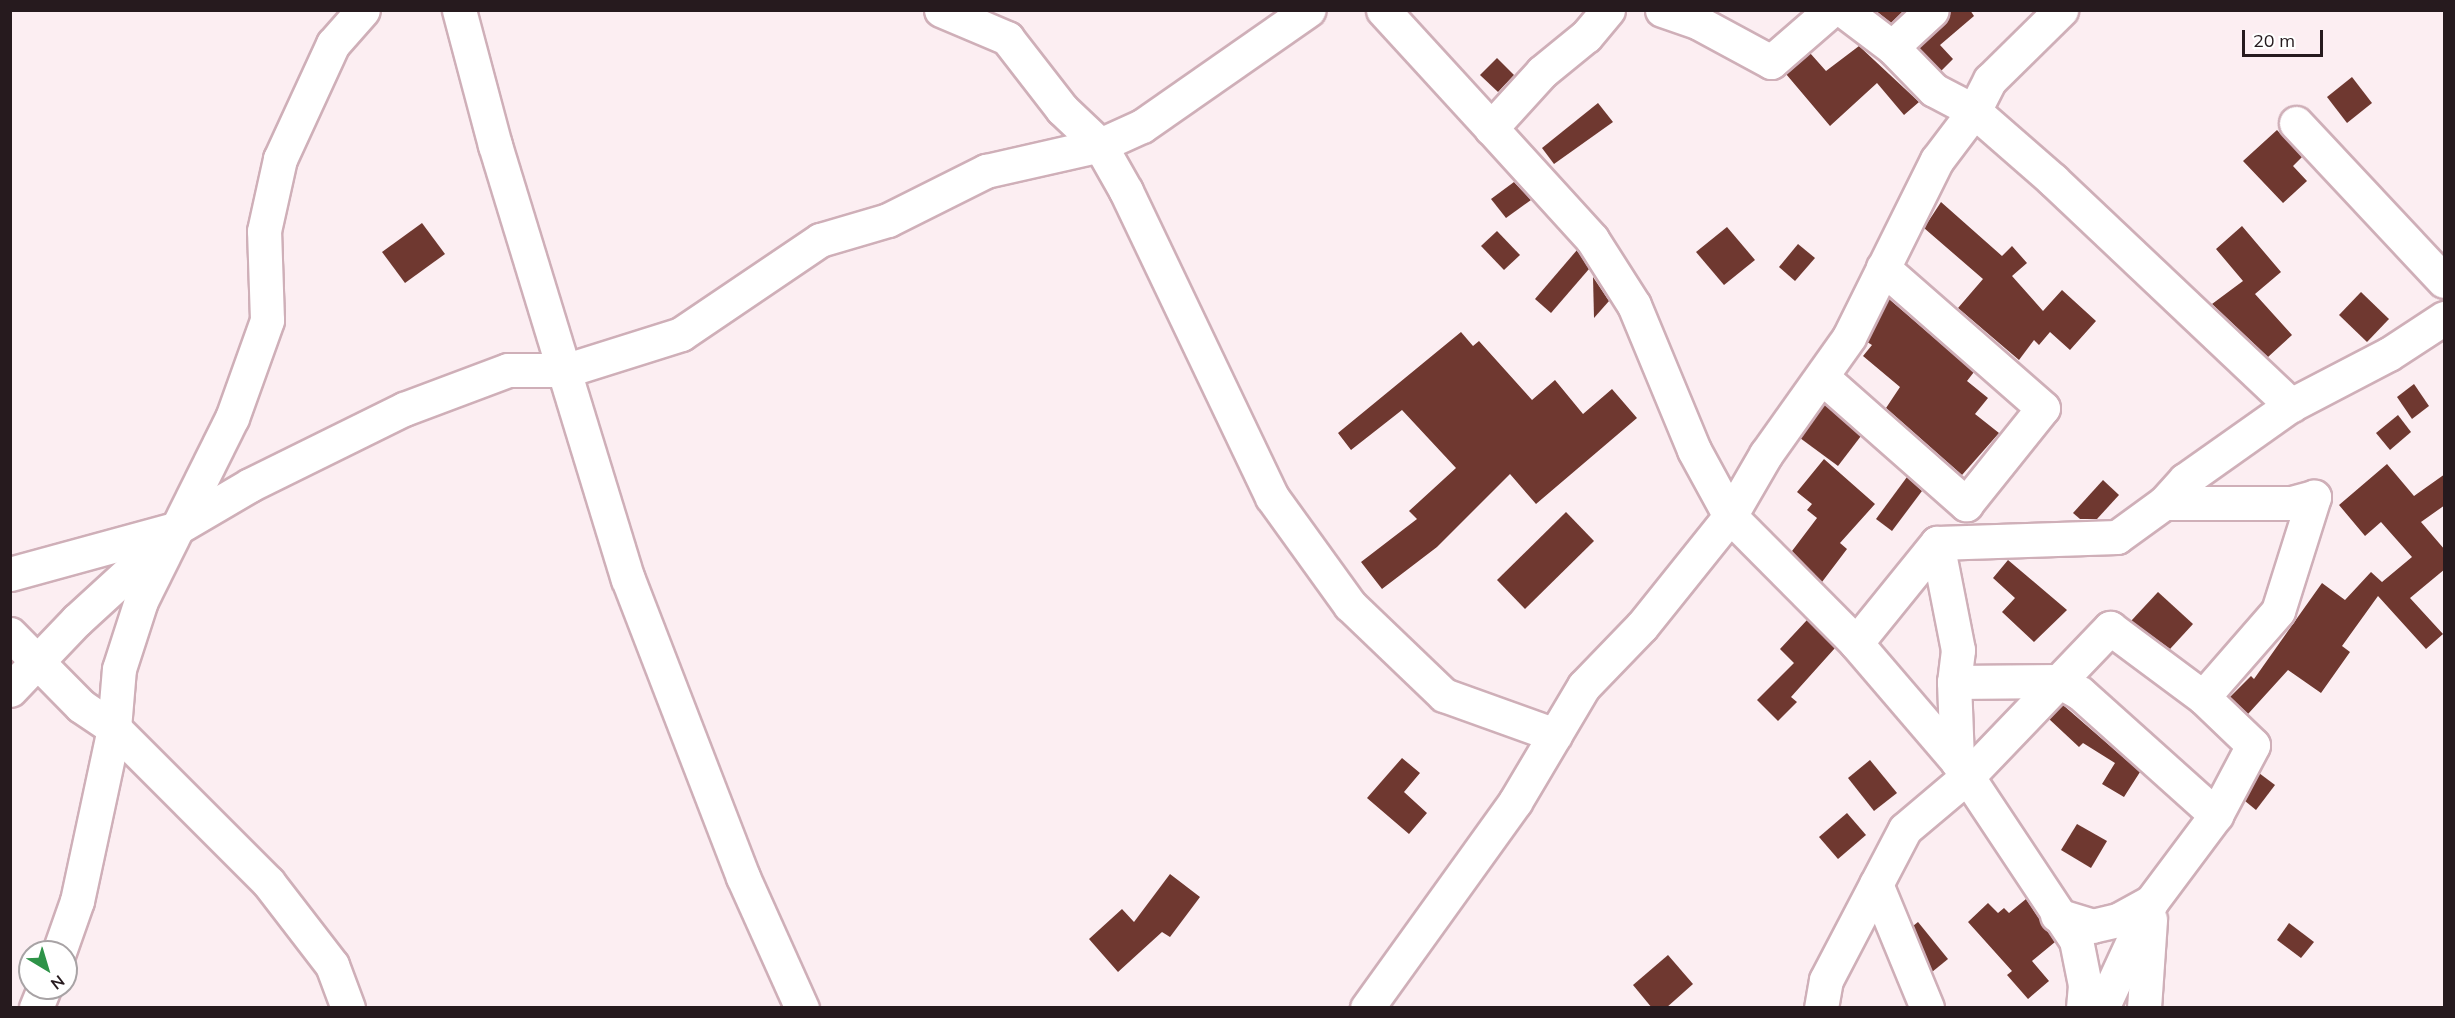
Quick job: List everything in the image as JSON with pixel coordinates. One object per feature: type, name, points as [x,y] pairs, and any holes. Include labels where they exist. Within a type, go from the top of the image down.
[{"type":"street","points":[[63,940],[77,901],[114,728],[119,669],[141,601],[232,418],[267,320],[264,231],[280,159],[333,44],[363,10]]},
{"type":"street","points":[[459,10],[495,145],[567,370],[628,579],[743,877],[802,1008]]},
{"type":"street","points":[[941,10],[1007,38],[1062,109],[1100,146],[1126,191],[1272,497],[1350,605],[1444,695],[1555,735]]},
{"type":"street","points":[[10,690],[77,620],[175,529],[250,485],[404,409],[508,370],[567,370],[681,334],[820,240],[888,220],[986,171],[1100,146],[1142,126],[1308,10]]},
{"type":"street","points":[[1383,10],[1593,239],[1634,305],[1694,450],[1730,516],[1856,643],[1963,768],[2056,915],[2076,940],[2085,985],[2083,1008]]},
{"type":"street","points":[[1491,128],[1542,72],[1586,36],[1608,10]]},
{"type":"street","points":[[1662,10],[1699,23],[1771,62],[1831,10]]},
{"type":"street","points":[[1843,10],[1892,47],[1934,90],[1974,111],[2053,180],[2291,405]]},
{"type":"street","points":[[1892,47],[1932,10]]},
{"type":"street","points":[[1367,1008],[1515,802],[1584,686],[1642,626],[1730,516],[1766,454],[1823,378],[1849,337],[1937,160],[1974,111],[1990,80],[2061,10]]},
{"type":"street","points":[[2296,123],[2445,281]]},
{"type":"street","points":[[1823,378],[1966,504],[2043,408],[1883,268]]},
{"type":"street","points":[[1856,643],[1937,543],[2117,537],[2164,503],[2185,480],[2291,405],[2389,354],[2445,318]]},
{"type":"street","points":[[2164,503],[2292,503],[2314,497],[2278,611],[2203,697]]},
{"type":"street","points":[[10,574],[175,529]]},
{"type":"street","points":[[1937,543],[1958,650],[1954,682],[1963,768]]},
{"type":"street","points":[[1821,1008],[1826,980],[1905,829],[1963,768],[2058,681],[2110,628],[2203,697],[2253,745],[2217,815],[2151,902],[2102,1008]]},
{"type":"street","points":[[10,634],[37,664],[81,706],[114,728],[268,882],[332,965],[348,1008]]},
{"type":"street","points":[[1954,682],[2058,681],[2080,693],[2217,815]]},
{"type":"street","points":[[1876,884],[1927,1008]]},
{"type":"street","points":[[2056,915],[2092,926],[2118,920],[2151,902]]},
{"type":"street","points":[[2144,1008],[2151,902]]},
{"type":"building","points":[[1875,10],[1904,10],[1891,23]]},
{"type":"building","points":[[1970,10],[1974,16],[1940,45],[1953,59],[1941,71],[1919,48],[1945,24],[1950,11]]},
{"type":"building","points":[[1859,46],[1919,102],[1904,115],[1877,83],[1830,126],[1786,74],[1810,53],[1826,71]]},
{"type":"building","points":[[1497,58],[1514,75],[1498,92],[1480,75]]},
{"type":"building","points":[[2352,77],[2372,103],[2347,123],[2327,97]]},
{"type":"building","points":[[1598,103],[1613,122],[1554,164],[1542,148]]},
{"type":"building","points":[[2277,130],[2302,157],[2293,166],[2307,181],[2283,203],[2243,161]]},
{"type":"building","points":[[1514,182],[1531,200],[1506,218],[1491,199]]},
{"type":"building","points":[[1941,202],[2002,256],[2012,246],[2027,263],[2012,276],[2043,311],[2062,290],[2096,321],[2070,350],[2050,332],[2039,345],[2034,340],[2019,360],[1958,308],[1983,279],[1924,228]]},
{"type":"building","points":[[422,223],[445,254],[405,283],[382,252]]},
{"type":"building","points":[[2242,226],[2281,272],[2255,294],[2292,335],[2268,357],[2212,304],[2243,281],[2216,249]]},
{"type":"building","points":[[1727,227],[1755,260],[1724,285],[1696,252]]},
{"type":"building","points":[[1497,231],[1520,255],[1504,270],[1481,246]]},
{"type":"building","points":[[1798,244],[1815,258],[1795,281],[1779,267]]},
{"type":"building","points":[[1577,250],[1589,269],[1551,313],[1535,299]]},
{"type":"building","points":[[1593,277],[1609,301],[1594,318]]},
{"type":"building","points":[[2361,292],[2389,319],[2367,342],[2339,315]]},
{"type":"building","points":[[1889,299],[1974,372],[1967,381],[1988,398],[1975,414],[1999,433],[1962,475],[1886,408],[1900,387],[1863,356],[1872,345],[1867,342]]},
{"type":"building","points":[[1461,332],[1473,346],[1479,341],[1532,400],[1555,380],[1583,414],[1612,389],[1637,418],[1536,504],[1510,474],[1437,547],[1382,589],[1361,562],[1417,519],[1409,511],[1456,468],[1402,410],[1351,450],[1338,433]]},
{"type":"building","points":[[2414,384],[2429,406],[2412,419],[2397,397]]},
{"type":"building","points":[[1824,404],[1861,436],[1838,466],[1800,438]]},
{"type":"building","points":[[2398,415],[2411,432],[2390,450],[2376,433]]},
{"type":"building","points":[[1824,459],[1875,504],[1840,543],[1847,549],[1822,582],[1792,551],[1817,518],[1807,510],[1812,504],[1797,492]]},
{"type":"building","points":[[2387,464],[2414,496],[2445,474],[2445,505],[2421,522],[2445,550],[2445,569],[2410,598],[2443,634],[2426,649],[2378,596],[2342,646],[2350,652],[2321,693],[2288,670],[2248,714],[2230,697],[2251,676],[2254,679],[2322,583],[2345,600],[2371,572],[2382,582],[2412,557],[2381,522],[2365,536],[2339,505]]},
{"type":"building","points":[[1907,477],[1922,491],[1892,531],[1876,519]]},
{"type":"building","points":[[2103,480],[2119,495],[2097,519],[2080,519],[2073,513]]},
{"type":"building","points":[[1566,512],[1594,541],[1525,609],[1497,580]]},
{"type":"building","points":[[2008,560],[2067,610],[2034,642],[2002,612],[2015,598],[1993,578]]},
{"type":"building","points":[[2158,592],[2193,624],[2170,649],[2131,621]]},
{"type":"building","points":[[1807,620],[1835,648],[1791,697],[1797,702],[1778,721],[1757,700],[1794,663],[1780,649]]},
{"type":"building","points":[[2063,705],[2140,772],[2124,797],[2102,784],[2115,763],[2083,743],[2079,747],[2049,719]]},
{"type":"building","points":[[1402,758],[1420,773],[1404,792],[1427,813],[1409,834],[1367,798]]},
{"type":"building","points":[[1870,760],[1897,793],[1874,811],[1848,778]]},
{"type":"building","points":[[2259,773],[2275,785],[2256,810],[2245,801]]},
{"type":"building","points":[[1847,813],[1866,835],[1838,859],[1819,837]]},
{"type":"building","points":[[2077,824],[2107,841],[2091,868],[2061,850]]},
{"type":"building","points":[[1170,874],[1200,897],[1170,937],[1162,932],[1118,972],[1089,939],[1122,909],[1134,922]]},
{"type":"building","points":[[2026,899],[2055,942],[2032,961],[2049,981],[2028,999],[2007,975],[2012,971],[1968,922],[1988,903],[1998,913],[2004,908],[2009,913]]},
{"type":"building","points":[[1918,922],[1948,959],[1932,972],[1913,926]]},
{"type":"building","points":[[2289,923],[2314,942],[2301,958],[2277,940]]},
{"type":"building","points":[[1668,955],[1693,984],[1666,1008],[1652,1008],[1633,985]]}]
